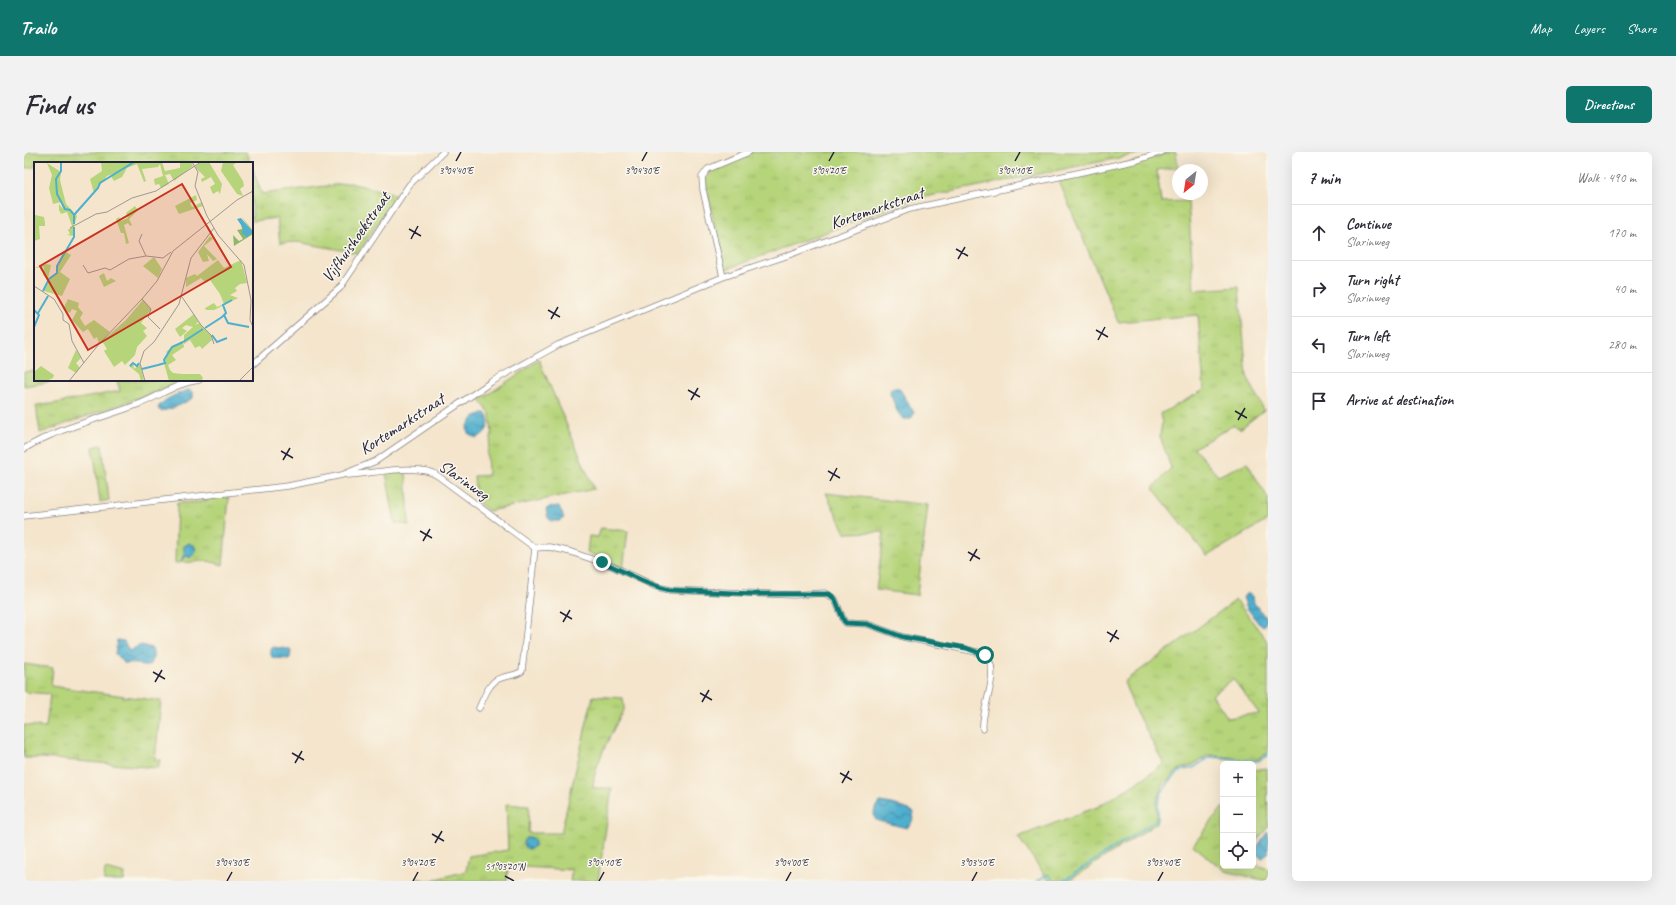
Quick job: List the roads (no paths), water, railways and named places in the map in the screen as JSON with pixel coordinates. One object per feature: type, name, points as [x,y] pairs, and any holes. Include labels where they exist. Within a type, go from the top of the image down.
[{"type":"street","name":"Vijfhuishoekstraat","points":[[253,364],[340,288],[409,185],[443,152]]},
{"type":"street","points":[[723,277],[703,190],[702,177],[708,169],[749,152]]},
{"type":"street","name":"Kortemarkstraat","points":[[24,516],[288,486],[342,475],[376,461],[491,382],[558,345],[723,277],[786,256],[910,209],[1138,160],[1162,152]]},
{"type":"street","points":[[24,449],[47,436],[140,404],[176,386],[195,381]]},
{"type":"street","name":"Slarinweg","points":[[342,475],[411,469],[429,471],[438,476],[535,548]]},
{"type":"street","points":[[479,708],[493,683],[499,678],[518,674],[522,671],[535,548],[549,547],[571,552],[612,566],[657,587],[670,590],[794,595],[825,593],[835,599],[846,623],[867,624],[903,637],[982,653],[987,657],[991,670],[991,683],[982,722],[983,729]]},
{"type":"water","points":[[891,388],[899,388],[914,413],[911,419],[903,419],[897,411],[890,393]]},
{"type":"water","points":[[189,390],[193,393],[193,398],[168,409],[160,411],[158,408],[167,399],[176,394]]},
{"type":"water","points":[[485,413],[489,421],[488,428],[483,434],[476,438],[468,433],[467,427],[474,417]]},
{"type":"water","points":[[559,506],[564,518],[559,521],[552,521],[548,518],[546,509]]},
{"type":"water","points":[[189,543],[194,545],[197,551],[190,558],[186,556],[181,561],[184,554],[184,546]]},
{"type":"water","points":[[1246,594],[1253,597],[1254,603],[1267,619],[1264,626],[1259,624],[1247,608],[1243,597]]},
{"type":"water","points":[[117,640],[124,641],[129,651],[141,645],[151,648],[153,656],[151,663],[144,666],[135,663],[124,663],[115,654]]},
{"type":"water","points":[[273,647],[289,649],[291,651],[290,658],[273,658],[271,655],[271,649]]},
{"type":"water","points":[[881,802],[896,805],[914,812],[912,822],[907,828],[878,821],[875,819],[874,812],[875,807]]},
{"type":"water","points":[[1268,831],[1268,853],[1263,858],[1257,855],[1256,849]]},
{"type":"water","points":[[529,837],[533,839],[535,843],[533,847],[529,849],[525,847],[523,843],[525,839]]},
{"type":"waterway","points":[[1063,881],[1158,819],[1158,804],[1162,792],[1180,771],[1193,768],[1210,757],[1258,761],[1268,755]]},
{"type":"waterway","points":[[1037,881],[1048,874],[1054,881]]}]
